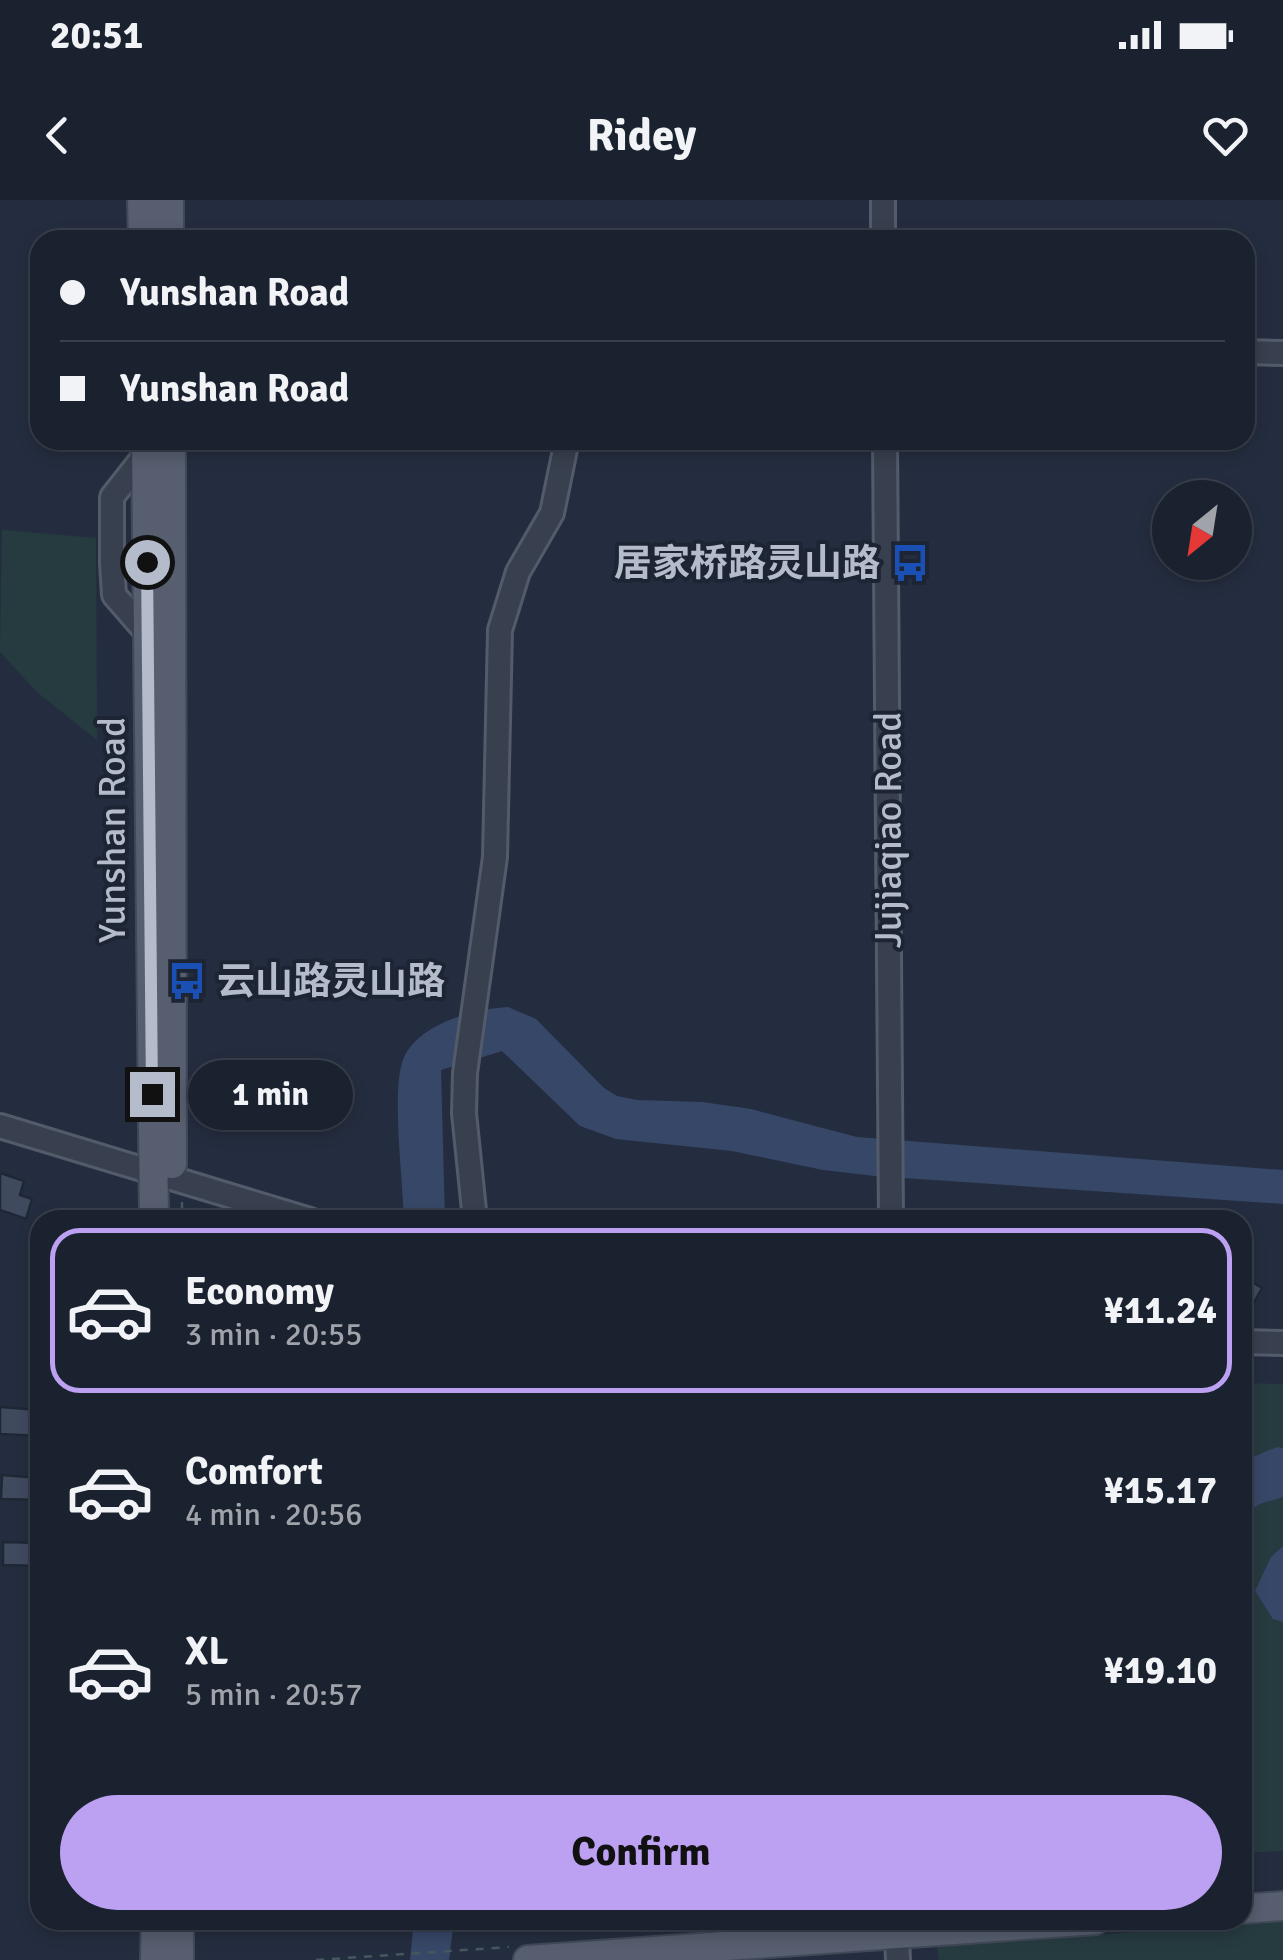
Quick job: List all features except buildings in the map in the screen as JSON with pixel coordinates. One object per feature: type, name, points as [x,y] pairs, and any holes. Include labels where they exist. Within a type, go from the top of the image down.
[{"type":"main road","points":[[142,200],[143,230]]},
{"type":"main road","points":[[169,200],[169,230]]},
{"type":"main road","name":"Yunshan Road","points":[[146,450],[163,1176],[170,1210]]},
{"type":"main road","name":"Yunshan Road","points":[[156,1210],[163,1176],[171,450]]},
{"type":"main road","points":[[1252,1908],[1283,1906]]},
{"type":"main road","points":[[156,1930],[156,1960]]},
{"type":"main road","points":[[179,1930],[179,1960]]},
{"type":"main road","points":[[528,1960],[984,1930]]},
{"type":"street","points":[[883,200],[883,230]]},
{"type":"street","points":[[1255,352],[1283,353]]},
{"type":"street","points":[[144,450],[126,480],[126,608],[148,634]]},
{"type":"street","points":[[474,1210],[464,1113],[496,857],[500,630],[518,572],[552,513],[565,450]]},
{"type":"street","name":"Jujiaqiao Road","points":[[885,450],[892,1210]]},
{"type":"street","points":[[0,1126],[277,1210]]},
{"type":"street","points":[[1252,1342],[1283,1342]]},
{"type":"path","points":[[316,1960],[466,1950]]},
{"type":"green space","points":[[2,530],[96,538],[97,740],[37,692],[0,652]]},
{"type":"green space","points":[[1252,1383],[1283,1384],[1283,1851],[1252,1853]]},
{"type":"green space","points":[[1283,1922],[1283,1960],[939,1960],[937,1946],[1168,1930],[1252,1930],[1252,1924]]},
{"type":"water","points":[[508,1007],[536,1019],[604,1088],[617,1096],[751,1109],[857,1137],[1283,1170],[1283,1204],[875,1176],[823,1170],[732,1151],[616,1139],[580,1126],[502,1051],[441,1070],[445,1210],[403,1210],[398,1096],[402,1063],[408,1050],[431,1029],[478,1011]]},
{"type":"water","points":[[1283,1448],[1283,1497],[1252,1509],[1252,1457]]},
{"type":"water","points":[[1283,1546],[1283,1622],[1273,1619],[1255,1591],[1271,1557]]},
{"type":"water","points":[[413,1930],[453,1930],[449,1960],[410,1960]]},
{"type":"place","name":"居家桥路灵山路","points":[[910,563]]},
{"type":"place","name":"云山路灵山路","points":[[187,981]]},
{"type":"route","points":[[147,562],[152,1094]]}]
